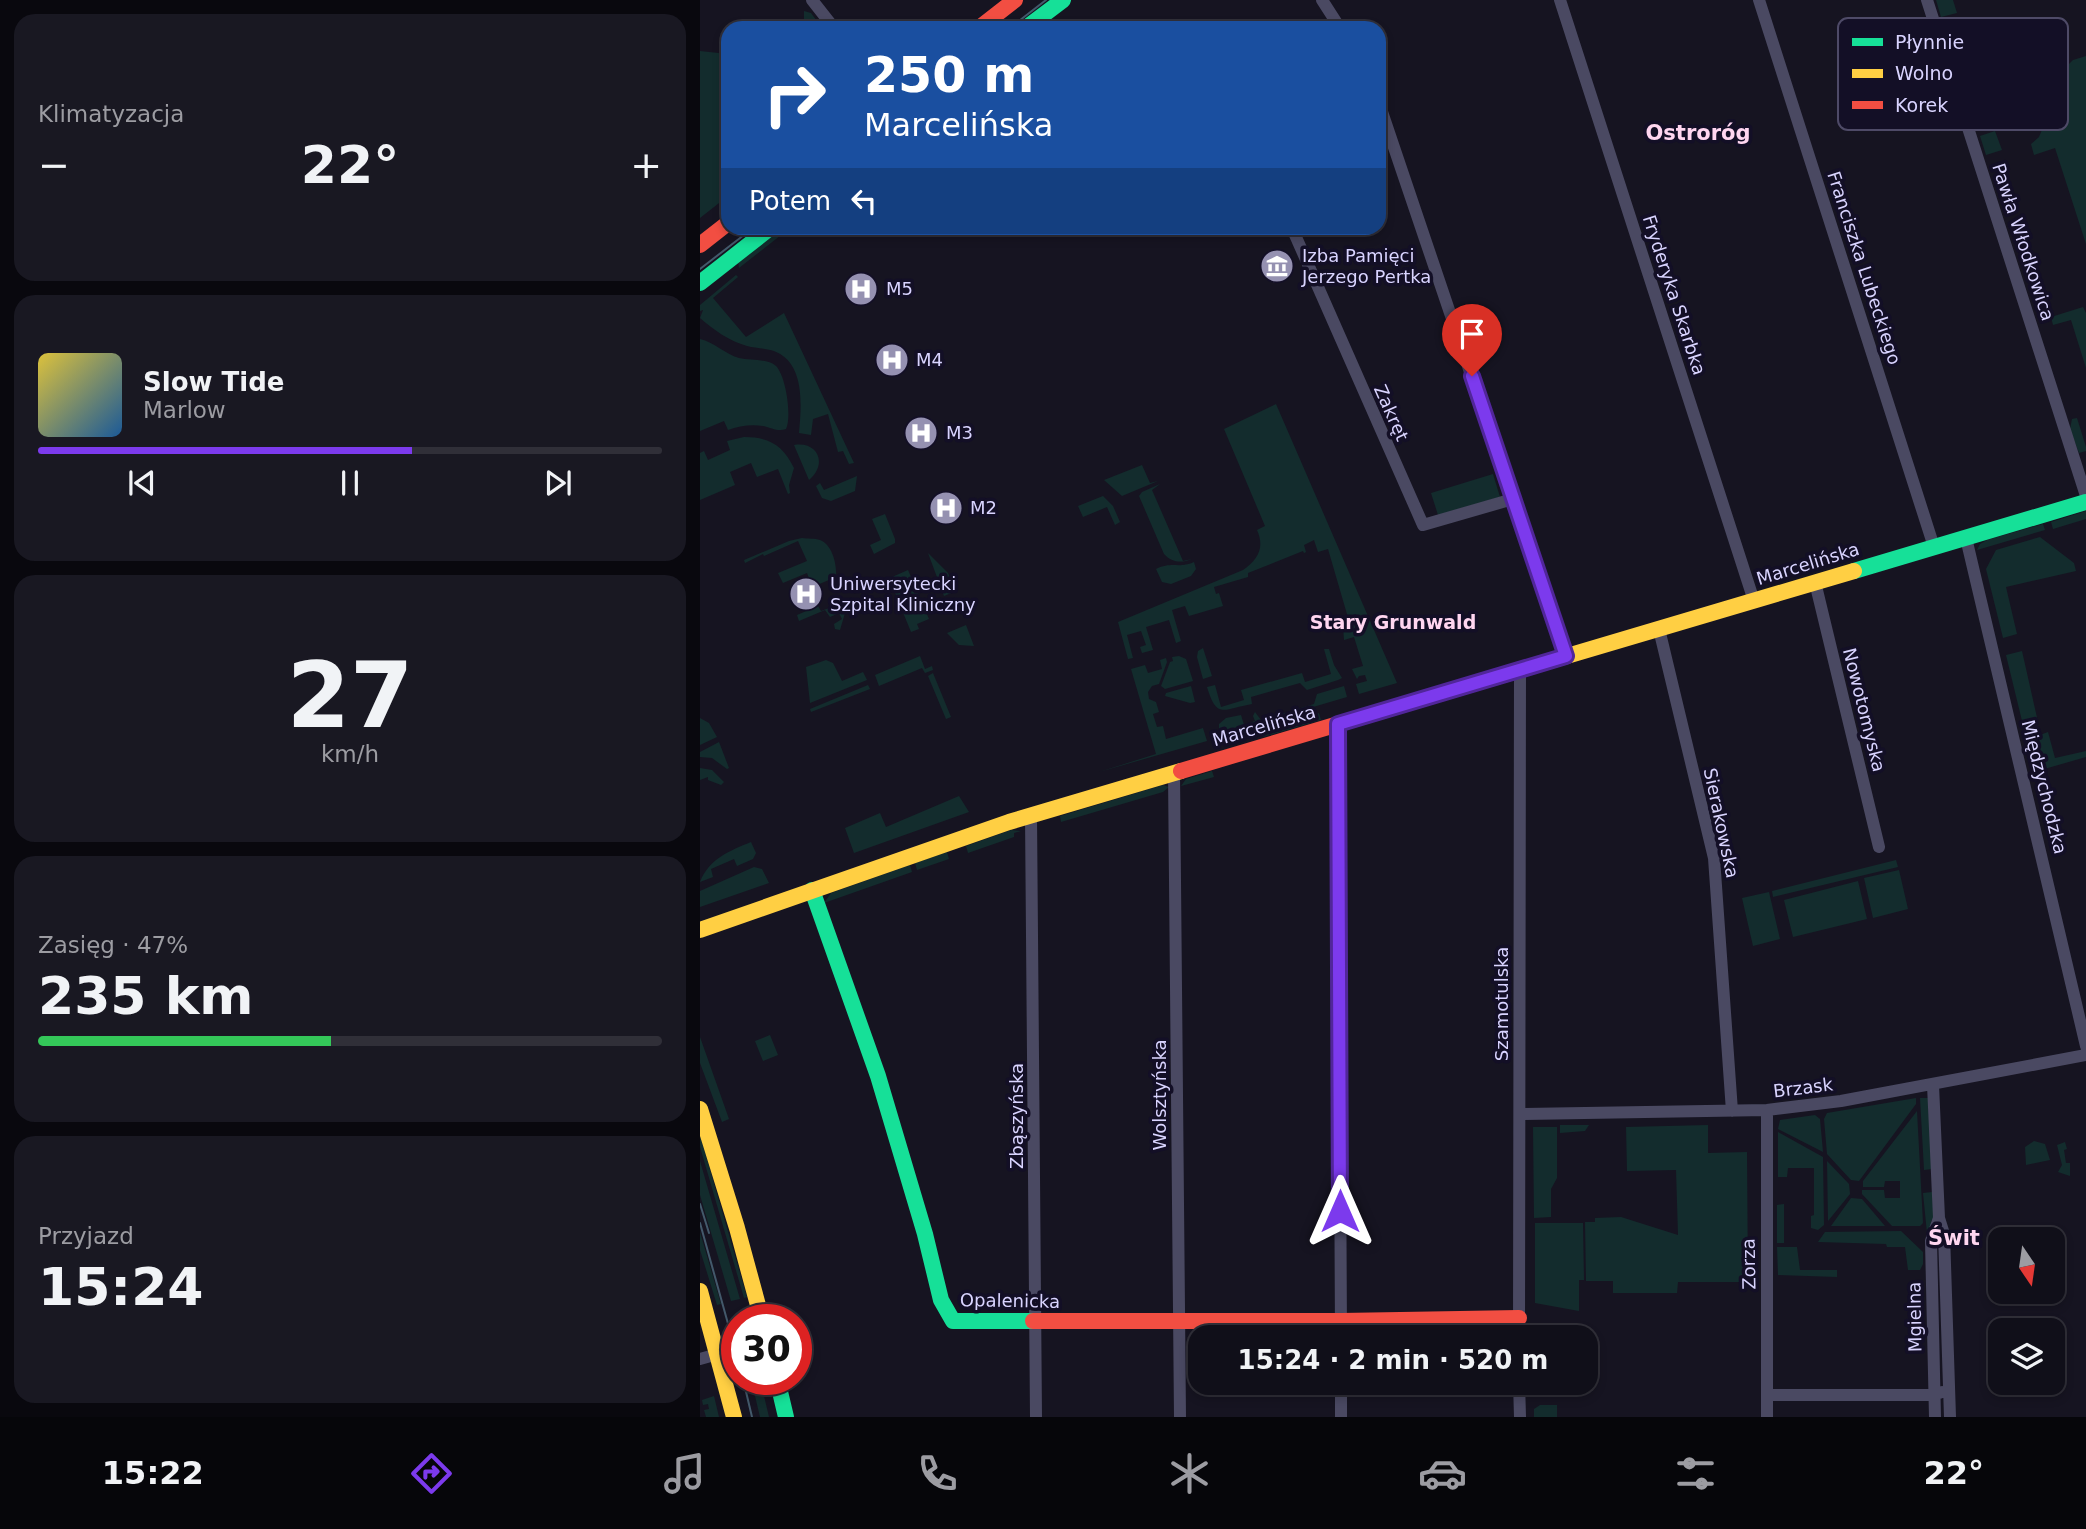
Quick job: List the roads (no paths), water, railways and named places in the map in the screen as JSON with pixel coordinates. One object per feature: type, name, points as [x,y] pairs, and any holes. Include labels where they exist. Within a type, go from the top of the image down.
[{"type":"street","points":[[812,0],[828,21]]},
{"type":"street","points":[[988,21],[1015,0]]},
{"type":"street","points":[[1035,21],[1063,0]]},
{"type":"street","points":[[1322,0],[1336,21]]},
{"type":"street","name":"Fryderyka Skarbka","points":[[1560,0],[1754,601]]},
{"type":"street","name":"Franciszka Lubeckiego","points":[[1759,0],[1934,547]]},
{"type":"street","name":"Pawła Włodkowica","points":[[1927,0],[1933,18]]},
{"type":"street","points":[[1386,124],[1566,656]]},
{"type":"street","name":"Pawła Włodkowica","points":[[1969,130],[2086,496]]},
{"type":"street","points":[[700,245],[721,228]]},
{"type":"street","points":[[700,283],[760,235]]},
{"type":"street","name":"Zakręt","points":[[1295,235],[1423,525],[1513,499]]},
{"type":"street","name":"Marcelińska","points":[[700,930],[1031,815],[2086,502]]},
{"type":"street","name":"Międzychodzka","points":[[1966,538],[2086,1045]]},
{"type":"street","name":"Nowotomyska","points":[[1815,582],[1879,847]]},
{"type":"street","name":"Sierakowska","points":[[1659,629],[1714,858],[1732,1111]]},
{"type":"street","name":"Szamotulska","points":[[1519,1325],[1520,670]]},
{"type":"street","points":[[1338,724],[1341,1325]]},
{"type":"street","name":"Wolsztyńska","points":[[1174,773],[1180,1417]]},
{"type":"street","name":"Zbąszyńska","points":[[1031,815],[1036,1417]]},
{"type":"street","name":"Opalenicka","points":[[812,890],[878,1076],[925,1234],[941,1300],[953,1321],[1248,1325]]},
{"type":"street","name":"Brzask","points":[[1520,1114],[1767,1110],[1841,1101],[2086,1055]]},
{"type":"street","name":"Mgielna","points":[[1933,1085],[1939,1218],[1944,1234],[1950,1417]]},
{"type":"street","points":[[700,1109],[730,1203],[758,1304]]},
{"type":"street","name":"Zorza","points":[[1767,1110],[1767,1417]]},
{"type":"street","name":"Mgielna","points":[[1934,1417],[1931,1241],[1939,1218]]},
{"type":"street","points":[[700,1291],[734,1417]]},
{"type":"street","name":"Opalenicka","points":[[1406,1325],[1519,1318]]},
{"type":"street","points":[[700,1359],[718,1354]]},
{"type":"street","points":[[1768,1395],[1934,1395],[1949,1390]]},
{"type":"street","points":[[781,1395],[786,1417]]},
{"type":"street","points":[[1341,1395],[1341,1417]]},
{"type":"street","points":[[1519,1395],[1520,1417]]},
{"type":"tram line","points":[[1019,21],[1046,0]]},
{"type":"tram line","points":[[700,269],[744,235]]},
{"type":"tram line","points":[[700,1204],[709,1233]]},
{"type":"tram line","points":[[700,1223],[723,1304]]},
{"type":"tram line","points":[[747,1395],[752,1417]]},
{"type":"place","name":"Izba Pamięci Jerzego Pertka","points":[[1277,266]]},
{"type":"place","name":"M5","points":[[861,289]]},
{"type":"place","name":"M4","points":[[892,360]]},
{"type":"place","name":"M3","points":[[921,433]]},
{"type":"place","name":"M2","points":[[946,508]]},
{"type":"place","name":"Uniwersytecki Szpital Kliniczny","points":[[806,594]]},
{"type":"district","name":"Ostroróg","points":[[1698,133]]},
{"type":"district","name":"Stary Grunwald","points":[[1393,622]]},
{"type":"district","name":"Świt","points":[[1954,1238]]}]
